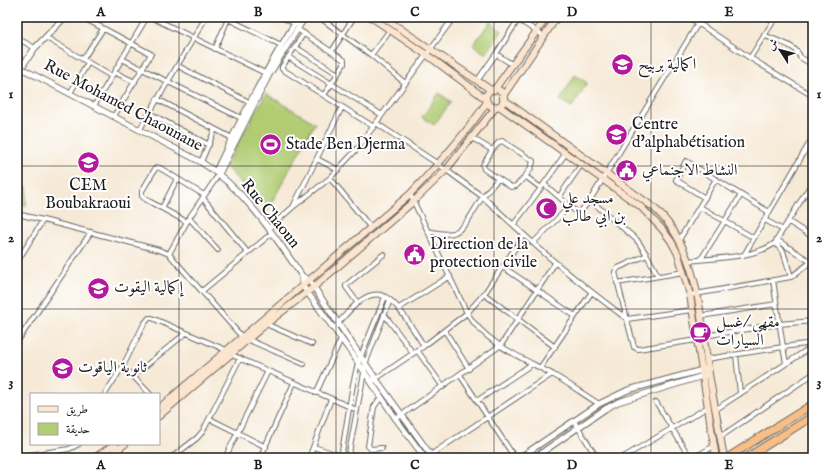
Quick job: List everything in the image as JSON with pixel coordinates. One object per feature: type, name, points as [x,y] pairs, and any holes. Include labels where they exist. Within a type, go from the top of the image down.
[{"type":"highway","points":[[727,458],[813,404]]},
{"type":"highway","points":[[746,458],[813,416]]},
{"type":"main road","points":[[371,17],[477,82],[493,90],[501,92],[503,98],[657,211],[672,228],[689,261],[693,294],[692,310],[697,340],[715,410],[724,458]]},
{"type":"main road","points":[[383,17],[428,52],[490,106],[497,107],[566,153],[640,206],[662,228],[678,254],[701,316],[707,359],[706,372],[708,407],[716,458]]},
{"type":"main road","points":[[160,406],[410,194],[438,164],[486,101],[487,94],[493,90],[513,65],[547,17]]},
{"type":"main road","points":[[160,415],[232,355],[266,324],[314,287],[414,201],[446,170],[497,107],[557,17]]},
{"type":"main road","points":[[94,458],[114,445]]},
{"type":"main road","points":[[106,458],[115,455],[124,445]]},
{"type":"street","points":[[19,67],[65,17]]},
{"type":"street","points":[[82,17],[151,54],[114,116]]},
{"type":"street","points":[[94,106],[148,17]]},
{"type":"street","points":[[151,17],[267,74]]},
{"type":"street","points":[[140,129],[206,17]]},
{"type":"street","points":[[282,17],[343,58],[344,62],[338,74],[324,95]]},
{"type":"street","points":[[217,172],[232,138],[243,119],[249,102],[297,26],[299,17]]},
{"type":"street","points":[[168,254],[217,172],[281,45],[305,17]]},
{"type":"street","points":[[319,17],[343,34],[405,84]]},
{"type":"street","points":[[332,51],[354,17]]},
{"type":"street","points":[[202,292],[248,252],[293,207],[338,170],[357,149],[454,17]]},
{"type":"street","points":[[514,17],[544,36]]},
{"type":"street","points":[[689,17],[750,58],[813,96]]},
{"type":"street","points":[[525,176],[543,186],[578,212],[581,211],[590,200],[702,17]]},
{"type":"street","points":[[750,58],[776,17]]},
{"type":"street","points":[[214,49],[226,18],[281,45]]},
{"type":"street","points":[[477,82],[518,20]]},
{"type":"street","points":[[83,59],[103,28]]},
{"type":"street","points":[[371,56],[390,30]]},
{"type":"street","points":[[304,33],[282,69],[342,107],[375,125],[438,164],[483,197],[555,263],[591,293],[627,319],[692,310]]},
{"type":"street","points":[[764,35],[774,40],[783,42],[799,53],[800,57],[811,64]]},
{"type":"street","points":[[17,38],[35,48]]},
{"type":"street","points":[[45,38],[111,76]]},
{"type":"street","points":[[295,47],[338,74]]},
{"type":"street","points":[[496,54],[513,65]]},
{"type":"street","points":[[288,57],[382,115]]},
{"type":"street","points":[[122,59],[243,119]]},
{"type":"street","points":[[70,93],[88,63]]},
{"type":"street","points":[[178,66],[249,102]]},
{"type":"street","name":"Rue Mohamed Chaounane","points":[[19,67],[140,129],[217,172]]},
{"type":"street","points":[[114,72],[135,82]]},
{"type":"street","points":[[157,99],[232,138]]},
{"type":"street","points":[[293,207],[342,107]]},
{"type":"street","points":[[149,113],[208,145]]},
{"type":"street","points":[[201,162],[215,129]]},
{"type":"street","points":[[744,254],[813,137]]},
{"type":"street","points":[[472,138],[492,150]]},
{"type":"street","points":[[502,141],[532,160],[532,164],[525,176],[514,188],[498,179],[483,167],[492,150],[499,142],[502,141]]},
{"type":"street","points":[[514,224],[566,153]]},
{"type":"street","points":[[317,159],[338,170]]},
{"type":"street","points":[[705,198],[676,180],[686,161],[769,212]]},
{"type":"street","points":[[559,197],[581,165]]},
{"type":"street","points":[[218,250],[188,220],[162,208],[142,196],[142,191],[157,167],[177,178],[203,196],[248,252]]},
{"type":"street","name":"Rue Chaoun","points":[[217,172],[244,199],[270,230],[302,276],[310,280]]},
{"type":"street","points":[[162,208],[177,178]]},
{"type":"street","points":[[330,178],[371,228]]},
{"type":"street","points":[[428,231],[442,234],[451,233],[458,230],[464,225],[483,197],[498,179]]},
{"type":"street","points":[[679,240],[716,179]]},
{"type":"street","points":[[689,261],[759,251],[776,241],[813,181]]},
{"type":"street","points":[[410,194],[472,322],[482,332],[501,345],[552,374],[599,404]]},
{"type":"street","points":[[701,259],[741,195]]},
{"type":"street","points":[[590,200],[630,233],[647,255],[658,276]]},
{"type":"street","points":[[533,243],[570,206]]},
{"type":"street","points":[[700,207],[754,238]]},
{"type":"street","points":[[17,214],[159,250],[168,254],[242,337],[304,364]]},
{"type":"street","points":[[17,262],[43,220]]},
{"type":"street","points":[[765,220],[783,230]]},
{"type":"street","points":[[788,222],[813,237]]},
{"type":"street","points":[[17,342],[91,232]]},
{"type":"street","points":[[371,382],[445,331],[467,313],[484,294],[524,235]]},
{"type":"street","points":[[693,294],[791,277],[812,262],[776,241]]},
{"type":"street","points":[[776,241],[783,251],[791,277]]},
{"type":"street","points":[[17,250],[22,254]]},
{"type":"street","points":[[357,302],[346,285],[384,254]]},
{"type":"street","points":[[647,255],[616,270],[615,272],[632,343],[636,349],[697,340]]},
{"type":"street","points":[[396,419],[501,345],[555,263]]},
{"type":"street","points":[[503,267],[575,316]]},
{"type":"street","points":[[617,283],[684,272]]},
{"type":"street","points":[[302,276],[302,285],[342,339],[396,419],[425,458],[432,457],[552,374]]},
{"type":"street","points":[[399,308],[450,276]]},
{"type":"street","points":[[310,280],[376,379],[432,457]]},
{"type":"street","points":[[773,280],[786,363]]},
{"type":"street","points":[[540,368],[591,293]]},
{"type":"street","points":[[334,329],[357,302],[371,294],[378,294],[390,300],[399,308],[424,346]]},
{"type":"street","points":[[484,294],[555,346]]},
{"type":"street","points":[[341,457],[358,363],[385,297]]},
{"type":"street","points":[[314,447],[341,457],[348,458],[366,362],[390,300]]},
{"type":"street","points":[[701,316],[776,304]]},
{"type":"street","points":[[384,314],[443,387]]},
{"type":"street","points":[[106,393],[123,366],[144,324],[149,318],[226,350]]},
{"type":"street","points":[[704,336],[813,320]]},
{"type":"street","points":[[266,324],[312,344]]},
{"type":"street","points":[[445,331],[469,369]]},
{"type":"street","points":[[133,376],[186,333]]},
{"type":"street","points":[[316,392],[342,339]]},
{"type":"street","points":[[707,359],[783,347],[813,345]]},
{"type":"street","points":[[715,410],[813,345]]},
{"type":"street","points":[[232,355],[357,410]]},
{"type":"street","points":[[736,355],[740,393]]},
{"type":"street","points":[[171,458],[197,438],[203,431],[240,358]]},
{"type":"street","points":[[477,401],[532,364]]},
{"type":"street","points":[[123,366],[149,393]]},
{"type":"street","points":[[225,458],[268,371]]},
{"type":"street","points":[[519,458],[599,404],[628,390],[706,372]]},
{"type":"street","points":[[534,458],[605,409],[618,402],[706,372]]},
{"type":"street","points":[[720,437],[813,374]]},
{"type":"street","points":[[460,375],[515,458]]},
{"type":"street","points":[[260,458],[294,383]]},
{"type":"street","points":[[381,396],[374,407],[368,446],[370,449],[382,448]]},
{"type":"street","points":[[309,458],[331,399]]},
{"type":"street","points":[[656,402],[690,458]]},
{"type":"street","points":[[622,458],[708,407]]},
{"type":"street","points":[[210,419],[237,434],[266,447]]},
{"type":"street","points":[[574,421],[597,458]]},
{"type":"street","points":[[26,458],[29,455],[69,448],[76,445]]},
{"type":"street","points":[[693,458],[714,446]]},
{"type":"green space","points":[[490,22],[502,31],[486,54],[473,45]]},
{"type":"green space","points":[[575,75],[587,83],[572,107],[560,100]]},
{"type":"green space","points":[[439,93],[451,102],[434,125],[422,117]]},
{"type":"green space","name":"Stade Ben Djerma","points":[[266,94],[315,123],[267,211],[225,166]]},
{"type":"green space","points":[[17,187],[27,187],[26,206],[17,206]]},
{"type":"place","name":"اكمالية بربيح","points":[[623,65]]},
{"type":"place","name":"Centre d'alphabétisation","points":[[617,134]]},
{"type":"place","name":"Stade Ben Djerma","points":[[270,145]]},
{"type":"place","name":"CEM Boubakraoui","points":[[88,162]]},
{"type":"place","name":"النشاط الاجنماعي","points":[[626,171]]},
{"type":"place","name":"مسجد علي بن ابي طالب","points":[[546,208]]},
{"type":"place","name":"Direction de la protection civile","points":[[414,254]]},
{"type":"place","name":"إكمالية اليقوت","points":[[98,288]]},
{"type":"place","name":"مقهى /غسل السيارات","points":[[700,332]]},
{"type":"place","name":"ثانوية الياقوت","points":[[62,368]]}]
